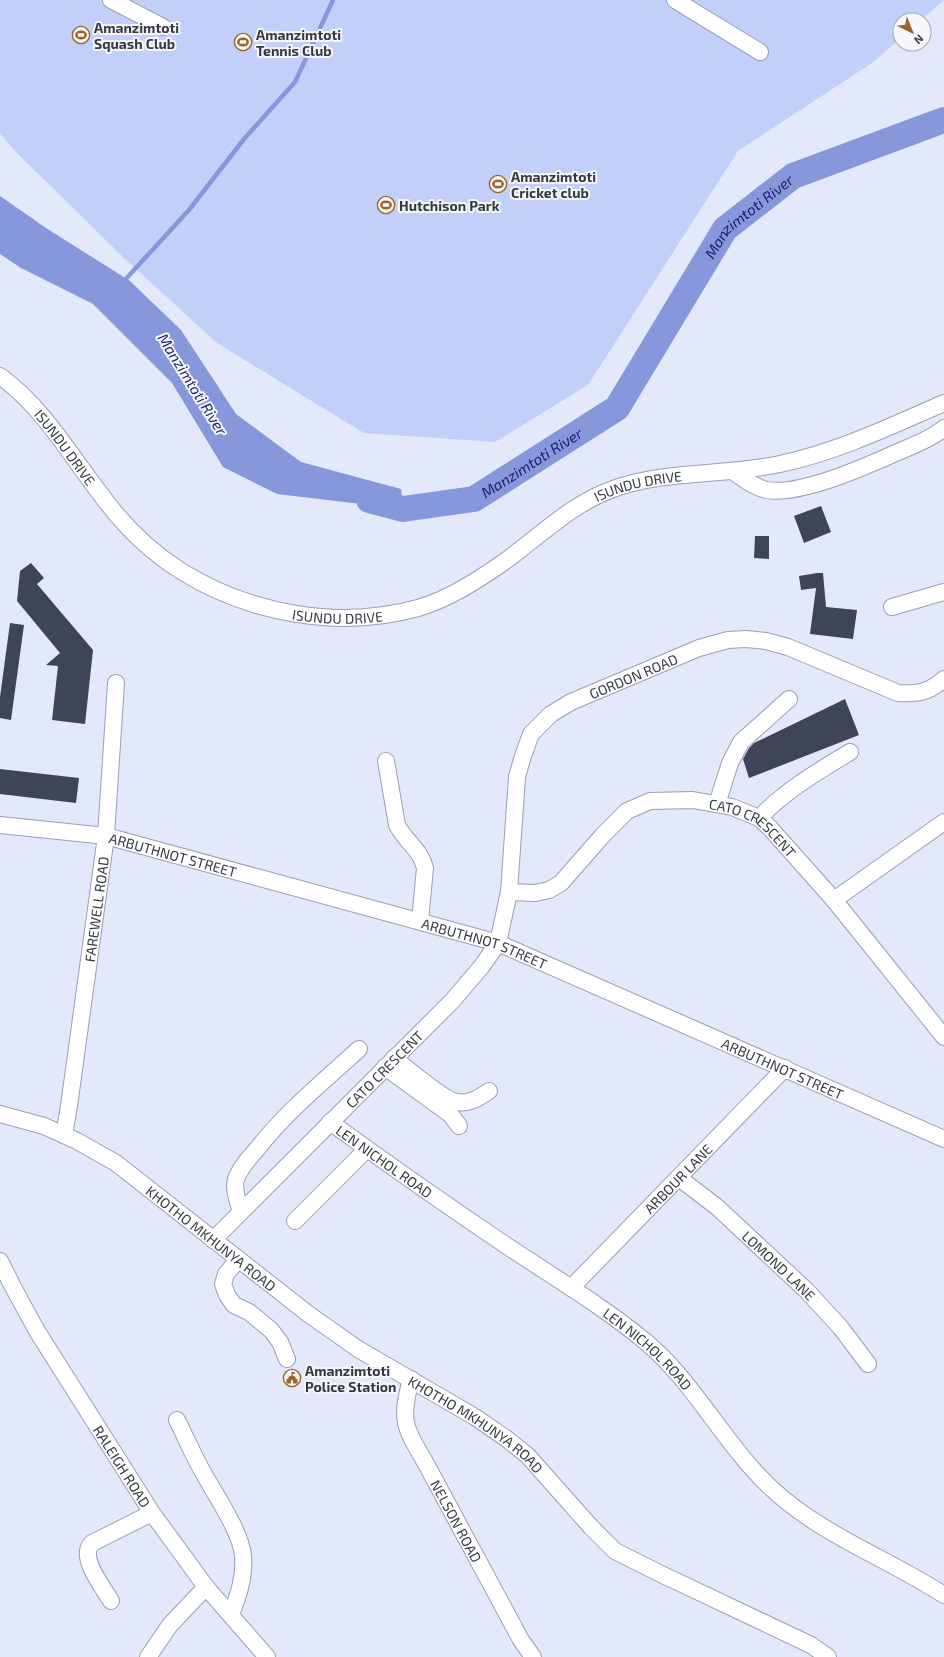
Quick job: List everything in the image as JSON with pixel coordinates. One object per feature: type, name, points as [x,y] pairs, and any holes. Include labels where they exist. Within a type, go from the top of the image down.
[{"type":"street","points":[[111,0],[163,27]]},
{"type":"street","points":[[675,0],[760,52]]},
{"type":"street","name":"ISUNDU DRIVE","points":[[0,376],[15,386],[46,420],[103,498],[153,552],[208,586],[271,609],[302,615],[335,618],[389,614],[420,607],[461,590],[505,561],[574,508],[613,489],[640,481],[668,477],[734,472],[779,465],[814,456],[853,442],[944,403]]},
{"type":"street","points":[[734,472],[752,484],[766,490],[788,489],[814,484],[877,462],[927,439],[944,428]]},
{"type":"street","points":[[892,607],[944,592]]},
{"type":"street","name":"GORDON ROAD","points":[[498,943],[509,892],[517,777],[523,756],[532,734],[542,722],[551,714],[571,702],[699,648],[728,640],[753,640],[788,647],[898,693],[914,694],[927,691],[944,679]]},
{"type":"street","name":"FAREWELL ROAD","points":[[64,1135],[106,836],[116,682]]},
{"type":"street","points":[[717,804],[730,763],[741,742],[789,699]]},
{"type":"street","points":[[759,818],[776,801],[800,782],[850,752]]},
{"type":"street","points":[[386,761],[397,825],[401,833],[423,859],[425,868],[420,920]]},
{"type":"street","name":"CATO CRESCENT","points":[[509,892],[535,893],[549,890],[561,883],[603,834],[627,811],[650,801],[693,800],[732,807],[759,818],[770,828],[834,900],[944,1037]]},
{"type":"street","points":[[834,900],[944,822]]},
{"type":"street","name":"ARBUTHNOT STREET","points":[[0,825],[106,836],[420,920],[498,943],[944,1139]]},
{"type":"street","name":"CATO CRESCENT","points":[[213,1240],[452,1000],[482,966],[498,943]]},
{"type":"street","points":[[241,1212],[236,1193],[236,1180],[243,1165],[272,1129],[359,1049]]},
{"type":"street","points":[[389,1063],[456,1102],[466,1102],[479,1098],[489,1091]]},
{"type":"street","points":[[389,1063],[450,1115],[459,1126]]},
{"type":"street","name":"ARBOUR LANE","points":[[571,1288],[785,1068]]},
{"type":"street","name":"KHOTHO MKHUNYA ROAD","points":[[0,1114],[44,1126],[116,1163],[307,1313],[358,1349],[475,1417],[507,1439],[528,1456],[591,1527],[615,1551],[811,1645],[828,1657]]},
{"type":"street","name":"LEN NICHOL ROAD","points":[[330,1122],[428,1194],[571,1288],[646,1342],[672,1368],[755,1472],[772,1489],[816,1523],[926,1583],[944,1595]]},
{"type":"street","points":[[295,1221],[367,1149]]},
{"type":"street","name":"LOMOND LANE","points":[[679,1178],[717,1207],[807,1291],[841,1328],[868,1364]]},
{"type":"street","name":"RALEIGH ROAD","points":[[0,1260],[37,1331],[152,1513],[206,1587],[267,1657]]},
{"type":"street","points":[[238,1260],[226,1274],[223,1284],[227,1295],[234,1305],[250,1312],[271,1330],[280,1342],[287,1359]]},
{"type":"street","name":"NELSON ROAD","points":[[411,1379],[405,1411],[405,1423],[409,1434],[521,1640],[532,1657]]},
{"type":"street","points":[[177,1420],[240,1541],[243,1555],[243,1570],[241,1586],[231,1615]]},
{"type":"street","points":[[111,1601],[92,1570],[87,1555],[88,1546],[152,1513]]},
{"type":"street","points":[[148,1657],[170,1626],[206,1587]]},
{"type":"shaded area","name":"Hutchison Park","points":[[0,0],[944,0],[930,12],[892,12],[892,46],[872,63],[738,151],[588,385],[495,442],[364,433],[217,343],[124,258],[16,152],[0,134]]},
{"type":"water","points":[[0,196],[46,228],[130,281],[181,330],[236,414],[301,462],[401,489],[403,509],[277,494],[223,467],[172,383],[93,304],[21,268],[0,254]]},
{"type":"building","points":[[821,506],[831,532],[804,543],[794,516]]},
{"type":"building","points":[[755,536],[769,536],[769,559],[754,558]]},
{"type":"building","points":[[31,563],[44,578],[37,584],[93,650],[85,724],[52,720],[58,666],[46,665],[60,653],[17,601],[20,571]]},
{"type":"building","points":[[823,573],[826,607],[857,610],[853,639],[810,634],[816,588],[801,590],[799,576]]},
{"type":"building","points":[[10,623],[24,625],[11,720],[0,718],[0,697]]},
{"type":"building","points":[[845,699],[859,735],[749,778],[743,759],[749,748],[754,743]]},
{"type":"building","points":[[0,769],[79,778],[76,803],[0,794]]},
{"type":"waterway","points":[[123,282],[189,210],[244,139],[295,82],[333,0]]},
{"type":"waterway","name":"Manzimtoti River","points":[[369,500],[403,509],[474,499],[617,408],[725,229],[793,176],[944,120]]},
{"type":"place","name":"Amanzimtoti Squash Club","points":[[81,35]]},
{"type":"place","name":"Amanzimtoti Tennis Club","points":[[243,42]]},
{"type":"place","name":"Amanzimtoti Cricket club","points":[[498,184]]},
{"type":"place","name":"Hutchison Park","points":[[386,205]]},
{"type":"place","name":"Amanzimtoti Police Station","points":[[292,1378]]}]
